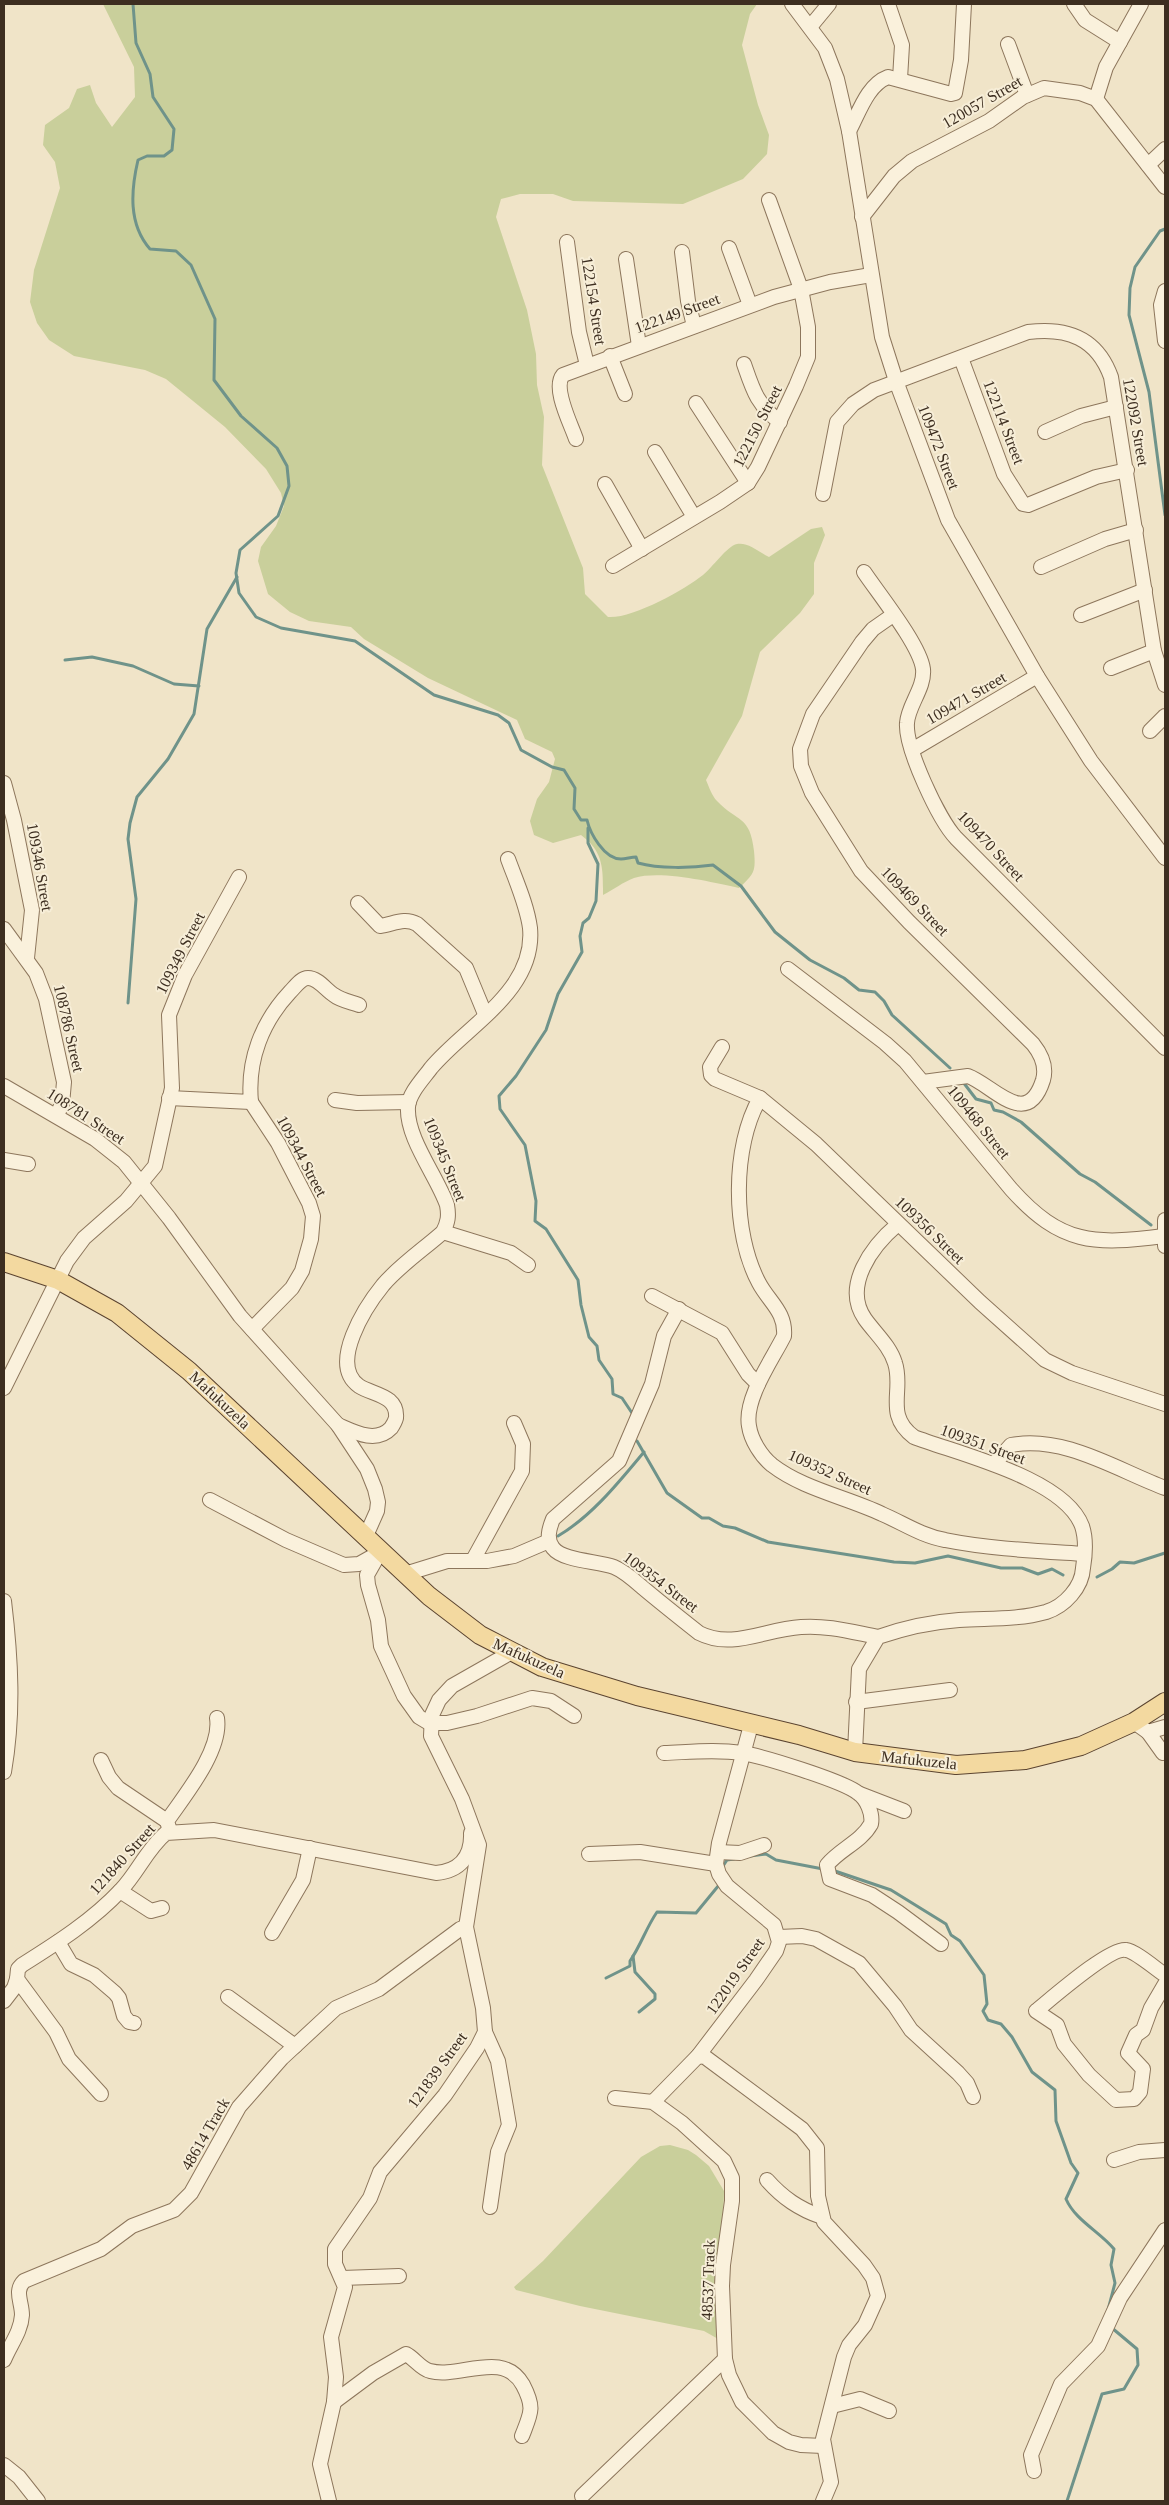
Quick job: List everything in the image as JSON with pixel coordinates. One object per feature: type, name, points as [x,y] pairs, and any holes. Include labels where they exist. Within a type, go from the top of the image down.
[{"type":"main road","name":"Mafukuzela","points":[[7,1267],[58,1280],[102,1304],[154,1341],[218,1398],[380,1552],[480,1635],[510,1653],[574,1678],[751,1725],[799,1735],[855,1752],[956,1765],[998,1764],[1042,1757],[1081,1746],[1141,1727],[1165,1702]]},
{"type":"street","name":"109472 Street","points":[[792,4],[830,58],[843,98],[882,337],[896,381],[948,520],[1037,676],[1091,761],[1165,858]]},
{"type":"street","points":[[810,27],[829,4]]},
{"type":"street","points":[[849,131],[876,86],[888,77],[900,79],[902,45],[888,4]]},
{"type":"street","name":"120057 Street","points":[[900,79],[951,94],[956,90],[961,60],[964,4]]},
{"type":"street","points":[[1074,4],[1085,20],[1099,31],[1120,42]]},
{"type":"street","points":[[1142,4],[1106,67],[1096,99],[1165,187]]},
{"type":"street","points":[[1008,44],[1027,95]]},
{"type":"street","name":"120057 Street","points":[[862,217],[894,176],[912,161],[989,121],[1027,95],[1044,88],[1080,93],[1096,99]]},
{"type":"street","points":[[1148,165],[1165,149]]},
{"type":"street","name":"122150 Street","points":[[613,566],[748,483],[780,422],[808,357],[808,327],[801,289],[770,200]]},
{"type":"street","name":"122154 Street","points":[[567,242],[579,332],[586,365]]},
{"type":"street","points":[[729,248],[750,305]]},
{"type":"street","points":[[682,252],[688,301],[694,326]]},
{"type":"street","points":[[626,259],[639,346]]},
{"type":"street","name":"122149 Street","points":[[576,439],[558,384],[563,375],[750,305],[801,289],[871,276]]},
{"type":"street","points":[[1165,292],[1160,305],[1165,341]]},
{"type":"street","name":"122092 Street","points":[[896,381],[1028,332],[1045,330],[1063,331],[1078,337],[1092,347],[1103,359],[1112,377],[1154,651],[1165,685]]},
{"type":"street","points":[[610,356],[625,394]]},
{"type":"street","name":"122114 Street","points":[[961,358],[1004,474],[1023,504],[1028,505],[1096,476],[1127,470]]},
{"type":"street","points":[[744,364],[760,404],[780,422]]},
{"type":"street","points":[[823,494],[837,422],[853,404],[874,390],[896,381]]},
{"type":"street","points":[[696,403],[748,483]]},
{"type":"street","points":[[1045,432],[1081,416],[1116,407]]},
{"type":"street","points":[[655,452],[694,517]]},
{"type":"street","points":[[604,484],[642,549]]},
{"type":"street","points":[[1041,567],[1104,539],[1136,530]]},
{"type":"street","name":"109470 Street","points":[[864,572],[918,655],[923,670],[906,724],[912,750],[931,798],[951,832],[1165,1048]]},
{"type":"street","points":[[1081,615],[1145,590]]},
{"type":"street","name":"109469 Street","points":[[893,614],[862,642],[813,714],[800,749],[800,766],[812,792],[861,871],[909,922],[1033,1044],[1044,1066],[1040,1088],[1032,1098],[1022,1104],[1014,1104],[1002,1098],[968,1076],[923,1082]]},
{"type":"street","points":[[1111,668],[1154,651]]},
{"type":"street","name":"109471 Street","points":[[912,750],[1037,676]]},
{"type":"street","points":[[1150,730],[1165,716]]},
{"type":"street","name":"109346 Street","points":[[4,782],[31,905],[27,958]]},
{"type":"street","name":"109345 Street","points":[[443,1232],[449,1216],[447,1205],[412,1130],[409,1119],[409,1102],[422,1080],[440,1058],[512,989],[529,951],[530,928],[527,913],[508,859]]},
{"type":"street","name":"109349 Street","points":[[4,1388],[67,1261],[84,1238],[126,1202],[152,1171],[158,1158],[173,1077],[169,1015],[176,995],[239,877]]},
{"type":"street","points":[[358,903],[380,926],[400,920],[418,924],[466,968],[485,1014]]},
{"type":"street","name":"108786 Street","points":[[4,929],[27,958],[43,988],[57,1046],[64,1088],[62,1104],[57,1115]]},
{"type":"street","name":"109468 Street","points":[[788,969],[885,1043],[923,1082],[1011,1189],[1027,1206],[1054,1227],[1083,1239],[1101,1241],[1164,1241]]},
{"type":"street","points":[[169,1098],[251,1102],[252,1073],[262,1030],[268,1017],[304,979],[310,978],[321,983],[335,996],[359,1005]]},
{"type":"street","name":"109356 Street","points":[[722,1047],[710,1067],[711,1075],[720,1081],[760,1098],[816,1144],[898,1224],[1045,1360],[1072,1373],[1165,1404]]},
{"type":"street","name":"108781 Street","points":[[4,1086],[57,1115],[108,1147],[124,1162],[140,1184]]},
{"type":"street","name":"109352 Street","points":[[760,1098],[746,1132],[738,1215],[755,1275],[779,1310],[785,1328],[784,1336],[758,1384],[750,1410],[749,1428],[764,1459],[788,1476],[882,1514],[930,1536],[1000,1548],[1084,1554]]},
{"type":"street","points":[[335,1100],[358,1103],[409,1102]]},
{"type":"street","name":"109344 Street","points":[[251,1102],[278,1142],[309,1203],[313,1216],[311,1239],[302,1271],[292,1288],[252,1329]]},
{"type":"street","points":[[4,1160],[28,1164]]},
{"type":"street","points":[[140,1184],[252,1329],[338,1425],[367,1469],[375,1488],[378,1502],[377,1511],[365,1538]]},
{"type":"street","points":[[1164,1241],[1165,1220]]},
{"type":"street","name":"109351 Street","points":[[878,1637],[936,1622],[992,1620],[1048,1611],[1070,1596],[1082,1579],[1084,1554],[1082,1527],[1076,1516],[1060,1500],[1026,1478],[994,1464],[914,1436],[907,1431],[901,1422],[896,1409],[896,1363],[862,1314],[856,1301],[856,1290],[871,1254],[879,1240],[898,1224]]},
{"type":"street","points":[[338,1425],[371,1436],[387,1431],[394,1424],[396,1417],[392,1402],[385,1396],[360,1386],[351,1377],[346,1360],[347,1349],[351,1338],[383,1284],[443,1232],[511,1253],[528,1265]]},
{"type":"street","points":[[652,1296],[722,1333],[748,1374],[758,1384]]},
{"type":"street","points":[[405,1574],[447,1561],[487,1561],[514,1556],[549,1541],[548,1531],[553,1519],[619,1461],[652,1384],[664,1336],[679,1309]]},
{"type":"street","points":[[473,1560],[522,1471],[523,1444],[514,1423]]},
{"type":"street","points":[[994,1464],[1010,1446],[1035,1443],[1088,1456],[1165,1488]]},
{"type":"street","points":[[210,1500],[286,1540],[344,1565],[359,1564],[380,1552]]},
{"type":"street","name":"109354 Street","points":[[549,1541],[553,1549],[559,1554],[597,1561],[617,1568],[699,1633],[711,1640],[726,1642],[799,1627],[818,1626],[878,1637]]},
{"type":"street","points":[[380,1552],[367,1574],[368,1585],[378,1620],[381,1646],[411,1708],[424,1720],[447,1723],[477,1716],[532,1698],[551,1701],[574,1716]]},
{"type":"street","points":[[4,1600],[11,1660],[11,1703],[4,1772]]},
{"type":"street","points":[[855,1752],[859,1669],[878,1637]]},
{"type":"street","points":[[431,1722],[439,1700],[452,1686],[510,1653]]},
{"type":"street","points":[[856,1702],[950,1690]]},
{"type":"street","points":[[101,1760],[109,1777],[118,1788],[163,1816],[169,1826],[213,1746],[218,1727],[216,1718]]},
{"type":"street","name":"121839 Street","points":[[328,2500],[320,2464],[334,2402],[336,2377],[332,2337],[344,2294],[342,2278],[334,2259],[335,2249],[370,2198],[380,2172],[445,2095],[477,2048],[485,2032],[483,2008],[466,1927],[472,1882],[479,1852],[477,1835],[431,1736],[431,1722]]},
{"type":"street","points":[[717,1858],[751,1725]]},
{"type":"street","points":[[1141,1727],[1165,1727]]},
{"type":"street","points":[[1141,1727],[1163,1753]]},
{"type":"street","points":[[664,1753],[715,1751],[744,1753],[836,1782],[860,1794],[904,1811]]},
{"type":"street","points":[[860,1794],[870,1812],[871,1824],[861,1838],[835,1856],[827,1865],[830,1879],[872,1895],[941,1944]]},
{"type":"street","name":"121840 Street","points":[[4,2001],[14,1988],[18,1970],[22,1965],[90,1919],[120,1891],[169,1826],[214,1830],[411,1869],[444,1872],[456,1868],[467,1856],[471,1844],[471,1820]]},
{"type":"street","points":[[589,1854],[640,1852],[717,1858],[764,1845]]},
{"type":"street","points":[[272,1933],[303,1880],[310,1848]]},
{"type":"street","name":"122019 Street","points":[[653,2102],[698,2056],[776,1951],[778,1938],[774,1925],[727,1886],[719,1874],[717,1858]]},
{"type":"street","points":[[120,1891],[151,1911],[162,1908]]},
{"type":"street","name":"48614 Track","points":[[4,2360],[20,2323],[20,2285],[28,2278],[91,2254],[132,2226],[166,2214],[186,2200],[239,2107],[295,2046],[308,2036],[336,2008],[379,1989],[460,1929],[466,1927]]},
{"type":"street","points":[[778,1938],[802,1936],[816,1939],[859,1963],[895,2006],[912,2030],[962,2078],[973,2097]]},
{"type":"street","points":[[58,1942],[71,1964],[94,1975],[115,1993],[119,1998],[124,2016],[129,2022],[134,2023]]},
{"type":"street","points":[[1165,1975],[1127,1950],[1117,1950],[1036,2011],[1057,2026],[1064,2044],[1089,2075],[1116,2100],[1134,2099],[1140,2092],[1143,2069],[1128,2052],[1136,2035],[1143,2030],[1151,2008],[1165,1984]]},
{"type":"street","points":[[17,1979],[56,2032],[69,2059],[101,2094]]},
{"type":"street","points":[[228,1997],[295,2046]]},
{"type":"street","points":[[485,2032],[498,2061],[508,2125],[498,2152],[490,2207]]},
{"type":"street","points":[[698,2056],[705,2057],[734,2081],[802,2129],[815,2144],[819,2155],[818,2196],[822,2217],[829,2228],[864,2265],[875,2283],[878,2296],[865,2325],[849,2345],[844,2356],[825,2432],[823,2446],[831,2482],[823,2501]]},
{"type":"street","points":[[615,2098],[653,2102]]},
{"type":"street","name":"48537 Track","points":[[653,2102],[716,2152],[729,2170],[732,2178],[732,2201],[722,2265],[725,2359],[734,2388],[742,2402],[773,2433],[789,2442],[823,2446]]},
{"type":"street","points":[[1114,2160],[1139,2152],[1165,2150]]},
{"type":"street","points":[[767,2180],[782,2197],[803,2210],[822,2217]]},
{"type":"street","points":[[1034,2471],[1031,2455],[1061,2384],[1098,2346],[1120,2298],[1165,2230]]},
{"type":"street","points":[[342,2278],[399,2276]]},
{"type":"street","points":[[334,2402],[373,2373],[406,2354],[428,2371],[440,2373],[484,2366],[499,2368],[512,2373],[521,2382],[528,2395],[532,2410],[522,2436]]},
{"type":"street","points":[[582,2496],[725,2359]]},
{"type":"street","points":[[832,2406],[860,2399],[889,2411]]},
{"type":"street","points":[[4,2465],[19,2477],[38,2501]]},
{"type":"green space","points":[[103,4],[757,4],[750,14],[742,45],[758,105],[769,135],[767,154],[743,179],[683,204],[573,201],[553,194],[520,194],[501,199],[496,217],[527,310],[536,354],[537,385],[544,417],[542,465],[583,568],[585,594],[608,617],[644,609],[684,588],[703,575],[729,549],[737,544],[749,546],[769,557],[811,529],[822,527],[825,535],[814,563],[814,594],[800,613],[760,652],[742,716],[706,780],[715,799],[746,825],[752,839],[755,858],[753,872],[739,888],[658,875],[634,878],[603,895],[601,862],[589,841],[581,835],[553,843],[534,835],[530,821],[537,799],[549,782],[555,759],[552,752],[525,739],[517,720],[428,678],[364,639],[351,627],[309,621],[290,612],[268,594],[258,561],[261,547],[276,526],[284,506],[281,493],[266,469],[225,427],[166,379],[145,370],[74,356],[49,340],[37,323],[30,302],[34,270],[60,188],[55,162],[43,145],[45,125],[69,108],[77,89],[90,85],[96,103],[112,127],[135,97],[134,67]]},
{"type":"green space","points":[[670,2145],[688,2150],[709,2166],[724,2191],[720,2340],[704,2331],[580,2306],[516,2290],[514,2287],[543,2261],[641,2157],[660,2146]]},
{"type":"waterway","points":[[133,4],[136,43],[150,74],[153,97],[174,129],[172,150],[164,156],[147,156],[138,160],[133,195],[133,206],[138,229],[150,249],[176,251],[191,265],[215,319],[214,380],[241,416],[277,448],[287,466],[289,486],[278,516],[240,550],[236,573],[239,593],[256,617],[281,628],[355,641],[434,695],[498,715],[509,723],[521,750],[552,767],[564,770],[575,788],[574,809],[581,820],[587,820],[591,832],[609,855],[621,859],[636,857],[638,863],[665,867],[713,865],[741,886],[775,932],[810,960],[844,978],[859,990],[875,992],[884,1001],[892,1015],[950,1068]]},
{"type":"waterway","points":[[1165,229],[1160,231],[1135,267],[1130,288],[1129,315],[1149,392],[1165,515]]},
{"type":"waterway","points":[[128,1003],[136,899],[128,839],[130,823],[137,797],[168,759],[194,714],[207,629],[237,577]]},
{"type":"waterway","points":[[65,660],[92,657],[133,666],[174,684],[199,686]]},
{"type":"waterway","points":[[588,828],[588,843],[598,864],[596,901],[589,918],[583,923],[580,936],[582,952],[558,994],[546,1030],[516,1076],[499,1096],[500,1109],[525,1145],[536,1201],[535,1221],[546,1229],[578,1280],[581,1305],[589,1337],[597,1346],[599,1360],[612,1379],[613,1394],[622,1398],[632,1413]]},
{"type":"waterway","points":[[963,1082],[976,1099],[991,1103],[994,1110],[1003,1112],[1021,1122],[1080,1174],[1095,1182],[1151,1225]]},
{"type":"waterway","points":[[637,1441],[667,1493],[702,1518],[709,1518],[723,1526],[735,1528],[768,1542],[894,1562],[915,1563],[948,1556],[1001,1568],[1022,1568],[1038,1574],[1052,1569],[1063,1575]]},
{"type":"waterway","points":[[558,1536],[594,1509],[644,1452]]},
{"type":"waterway","points":[[1097,1577],[1120,1562],[1134,1563],[1165,1553]]},
{"type":"waterway","points":[[750,1856],[766,1854],[776,1860],[823,1869]]},
{"type":"waterway","points":[[723,1866],[727,1860],[734,1859]]},
{"type":"waterway","points":[[832,1870],[891,1890],[946,1924],[951,1935],[960,1941],[984,1975],[987,2004],[983,2011],[988,2020],[1001,2024],[1012,2037],[1032,2072],[1055,2090],[1056,2121],[1071,2163],[1078,2173],[1066,2199],[1081,2220],[1114,2249],[1111,2265],[1115,2283],[1108,2310]]},
{"type":"waterway","points":[[606,1978],[630,1966],[630,1961],[657,1912],[696,1913],[719,1885]]},
{"type":"waterway","points":[[633,1956],[635,1972],[655,1994],[655,1999],[639,2012]]},
{"type":"waterway","points":[[1067,2501],[1102,2394],[1124,2389],[1138,2365],[1137,2349],[1112,2328]]}]
